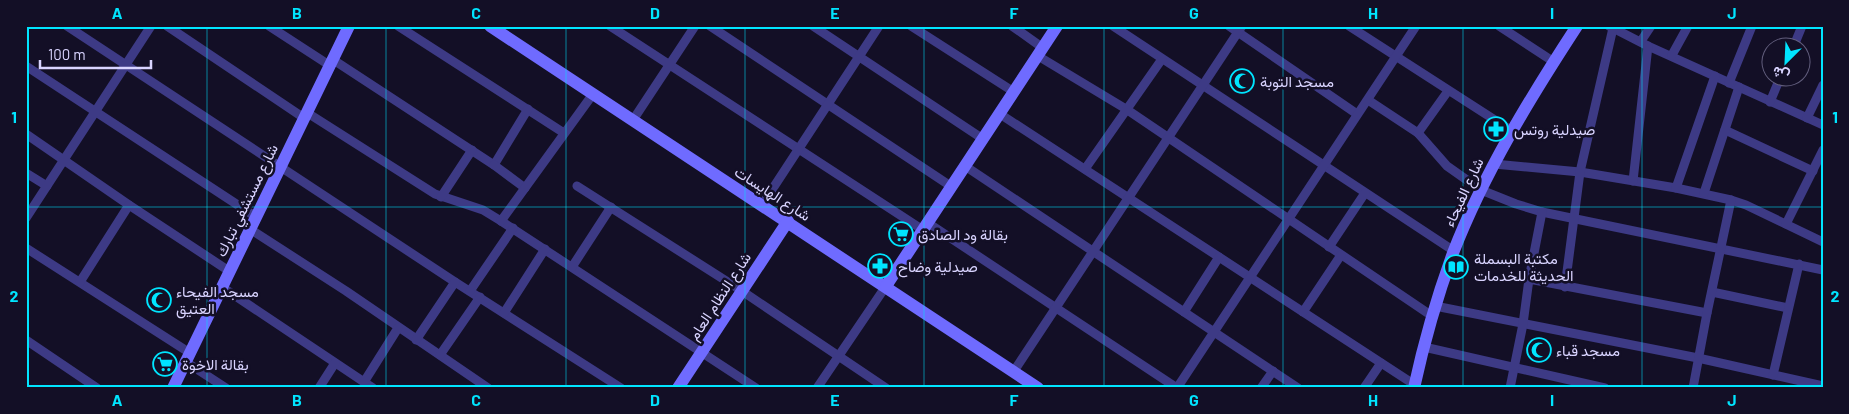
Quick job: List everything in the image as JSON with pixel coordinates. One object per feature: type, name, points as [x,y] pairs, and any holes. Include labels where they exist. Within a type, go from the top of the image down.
[{"type":"street","points":[[67,26],[455,282],[621,388]]},
{"type":"street","points":[[26,218],[151,26]]},
{"type":"street","points":[[167,26],[305,115],[441,197],[475,207],[502,221],[756,388]]},
{"type":"street","points":[[269,26],[331,62],[472,150],[525,188]]},
{"type":"street","name":"شارع مستشفي تبارك","points":[[173,388],[349,26]]},
{"type":"street","points":[[398,26],[564,133]]},
{"type":"street","name":"شارع الهايسات","points":[[490,26],[1037,387]]},
{"type":"street","points":[[610,26],[799,149],[1056,307],[1177,388],[1416,26]]},
{"type":"street","points":[[633,120],[695,26]]},
{"type":"street","points":[[710,26],[952,187]]},
{"type":"street","points":[[813,26],[983,139]]},
{"type":"street","points":[[762,205],[879,26]]},
{"type":"street","points":[[911,26],[1014,92]]},
{"type":"street","points":[[1012,26],[1041,52],[1288,220],[1342,256],[1434,311],[1523,324],[1698,358],[1823,386]]},
{"type":"street","points":[[818,388],[1057,26]]},
{"type":"street","points":[[1113,26],[1454,251]]},
{"type":"street","points":[[1229,26],[1240,30],[1357,114]]},
{"type":"street","points":[[1349,26],[1395,58],[1456,94],[1512,131]]},
{"type":"street","points":[[1499,26],[1554,62]]},
{"type":"street","name":"شارع الفيحاء","points":[[1414,387],[1434,311],[1454,251],[1481,190],[1512,131],[1577,26]]},
{"type":"street","points":[[1633,181],[1645,44],[1650,26]]},
{"type":"street","points":[[1672,56],[1688,26]]},
{"type":"street","points":[[1729,83],[1752,26]]},
{"type":"street","points":[[1797,38],[1802,26]]},
{"type":"street","points":[[1565,287],[1580,172],[1611,27],[1739,88],[1823,125]]},
{"type":"street","points":[[1014,371],[1240,30]]},
{"type":"street","points":[[1085,169],[1162,59]]},
{"type":"street","points":[[26,66],[256,217]]},
{"type":"street","points":[[1676,188],[1715,76]]},
{"type":"street","points":[[1807,118],[1823,85]]},
{"type":"street","points":[[1704,193],[1739,88]]},
{"type":"street","points":[[1770,102],[1776,88]]},
{"type":"street","points":[[1418,133],[1448,91]]},
{"type":"street","points":[[502,221],[593,94]]},
{"type":"street","points":[[1368,100],[1418,133],[1447,166],[1481,190],[1516,204],[1542,212],[1823,270]]},
{"type":"street","points":[[494,165],[528,109]]},
{"type":"street","points":[[1000,114],[1381,363],[1414,387]]},
{"type":"street","points":[[1725,130],[1812,171]]},
{"type":"street","points":[[26,134],[229,271]]},
{"type":"street","points":[[441,197],[472,150]]},
{"type":"street","points":[[1786,224],[1823,150]]},
{"type":"street","points":[[1494,164],[1580,172],[1704,193],[1746,205],[1823,242]]},
{"type":"street","points":[[965,166],[1298,388]]},
{"type":"street","points":[[26,172],[47,186]]},
{"type":"street","points":[[577,186],[742,291],[886,388]]},
{"type":"street","points":[[1329,247],[1365,193]]},
{"type":"street","points":[[1693,388],[1731,200]]},
{"type":"street","points":[[80,282],[129,205]]},
{"type":"street","points":[[572,267],[610,207]]},
{"type":"street","points":[[1510,388],[1542,212]]},
{"type":"street","name":"شارع النظام العام","points":[[678,388],[788,221]]},
{"type":"street","points":[[470,291],[513,228]]},
{"type":"street","points":[[250,230],[346,291],[488,388]]},
{"type":"street","points":[[26,248],[80,282],[188,357],[226,388]]},
{"type":"street","points":[[504,313],[544,249]]},
{"type":"street","points":[[1303,312],[1342,256]]},
{"type":"street","points":[[1184,312],[1220,258]]},
{"type":"street","points":[[1773,375],[1799,264]]},
{"type":"street","points":[[1529,279],[1707,313]]},
{"type":"street","points":[[416,340],[455,282]]},
{"type":"street","points":[[222,287],[373,388]]},
{"type":"street","points":[[1712,292],[1788,308]]},
{"type":"street","points":[[440,356],[480,297]]},
{"type":"street","points":[[364,382],[398,328]]},
{"type":"street","points":[[26,340],[94,387]]},
{"type":"street","points":[[1424,347],[1514,366],[1589,386],[1605,388]]},
{"type":"street","points":[[319,388],[335,363]]},
{"type":"street","points":[[1364,388],[1381,363]]},
{"type":"street","points":[[1261,388],[1272,371]]},
{"type":"place","name":"مسجد التوبة","points":[[1242,81]]},
{"type":"place","name":"صيدلية روتس","points":[[1496,129]]},
{"type":"place","name":"بقالة ود الصادق","points":[[901,234]]},
{"type":"place","name":"صيدلية وضاح","points":[[880,266]]},
{"type":"place","name":"مكتبة البسملة الحديثة للخدمات","points":[[1456,267]]},
{"type":"place","name":"مسجد الفيحاء العتيق","points":[[159,300]]},
{"type":"place","name":"مسجد قباء","points":[[1539,350]]},
{"type":"place","name":"بقالة الاخوة","points":[[165,364]]}]
